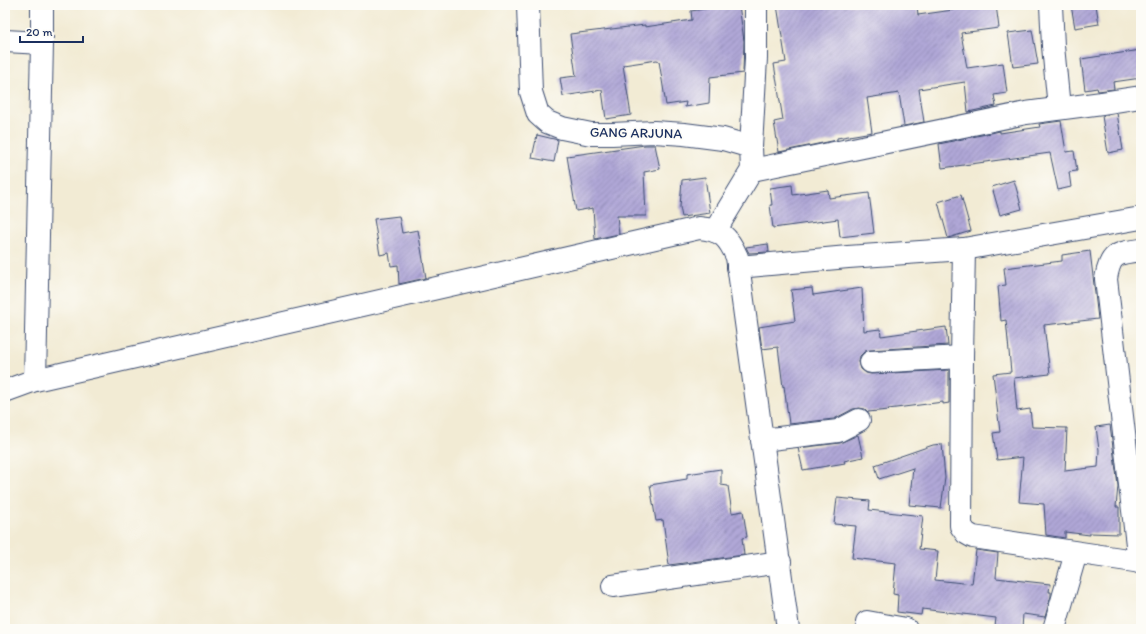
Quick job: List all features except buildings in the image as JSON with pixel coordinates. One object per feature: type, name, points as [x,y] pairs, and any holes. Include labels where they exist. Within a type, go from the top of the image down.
[{"type":"street","points":[[35,380],[42,5]]},
{"type":"street","name":"GANG ARJUNA","points":[[528,5],[531,92],[538,114],[547,122],[562,128],[591,134],[654,132],[684,134],[723,139],[751,147]]},
{"type":"street","points":[[715,231],[752,170],[751,147],[756,58],[756,5]]},
{"type":"street","points":[[1051,5],[1059,108]]},
{"type":"street","points":[[5,41],[42,43]]},
{"type":"street","points":[[752,170],[1026,113],[1141,97]]},
{"type":"street","points":[[738,267],[848,257],[964,249],[1141,218]]},
{"type":"street","points":[[5,391],[35,380],[699,228],[715,231],[726,237],[731,243],[737,257],[788,629]]},
{"type":"street","points":[[964,249],[961,526],[966,533],[973,537],[1140,562],[1106,279],[1108,266],[1112,259],[1119,253],[1141,250]]},
{"type":"street","points":[[871,362],[962,357]]},
{"type":"street","points":[[762,440],[838,431],[859,420]]},
{"type":"street","points":[[1054,629],[1076,553]]},
{"type":"street","points":[[613,586],[780,562]]},
{"type":"street","points":[[867,622],[906,629]]}]
